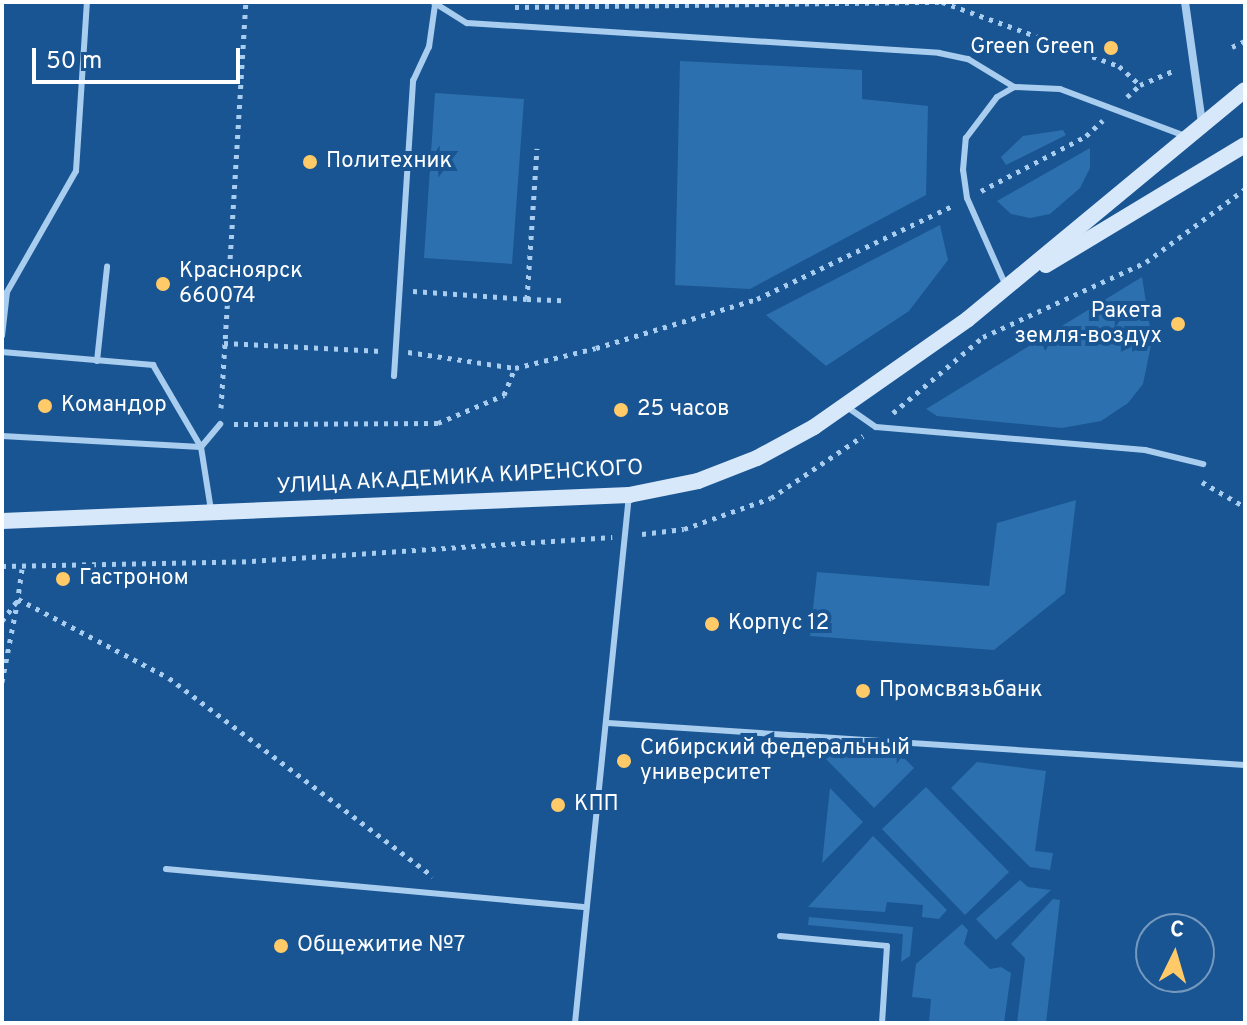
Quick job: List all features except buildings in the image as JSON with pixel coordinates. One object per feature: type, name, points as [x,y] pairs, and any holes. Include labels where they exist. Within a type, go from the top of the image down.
[{"type":"main road","name":"УЛИЦА АКАДЕМИКА КИРЕНСКОГО","points":[[1007,289],[1185,136],[1245,90]]},
{"type":"main road","name":"УЛИЦА АКАДЕМИКА КИРЕНСКОГО","points":[[2,521],[629,495],[698,481],[757,458],[844,405],[1007,289],[1245,145]]},
{"type":"street","points":[[1185,2],[1202,123]]},
{"type":"lane","points":[[2,336],[7,292],[76,171],[87,2]]},
{"type":"lane","points":[[394,376],[413,81],[429,47],[435,5],[467,23],[939,53],[968,59],[1014,87],[1060,89],[1185,136]]},
{"type":"lane","points":[[1007,289],[967,198],[966,138],[980,112],[1014,87]]},
{"type":"lane","points":[[97,361],[107,267]]},
{"type":"lane","points":[[2,352],[153,365],[201,447],[212,513]]},
{"type":"lane","points":[[844,405],[876,427],[1145,450],[1203,464]]},
{"type":"lane","points":[[201,447],[220,424]]},
{"type":"lane","points":[[2,436],[201,447]]},
{"type":"lane","points":[[575,1023],[629,495]]},
{"type":"lane","points":[[608,723],[1245,765]]},
{"type":"lane","points":[[166,869],[586,907]]},
{"type":"lane","points":[[780,936],[887,946],[882,1023]]},
{"type":"path","points":[[246,2],[220,424],[438,423],[504,395],[515,368]]},
{"type":"path","points":[[500,7],[942,2],[1119,66],[1140,85]]},
{"type":"path","points":[[1232,47],[1245,41]]},
{"type":"path","points":[[224,343],[396,352],[515,368],[757,299],[967,198],[1086,136],[1140,85],[1175,70]]},
{"type":"path","points":[[527,299],[537,148]]},
{"type":"path","points":[[2,566],[22,569],[252,561],[623,536],[684,529],[771,498],[876,427],[983,337],[1146,262],[1245,189]]},
{"type":"path","points":[[412,291],[563,300]]},
{"type":"path","points":[[2,682],[22,569]]},
{"type":"path","points":[[2,621],[18,599]]},
{"type":"path","points":[[18,599],[169,678],[460,896]]},
{"type":"shaded area","points":[[680,61],[862,70],[862,99],[928,106],[926,195],[750,289],[675,285]]},
{"type":"shaded area","points":[[435,93],[524,99],[512,264],[424,258]]},
{"type":"shaded area","points":[[1063,130],[1066,135],[1006,165],[1001,157],[1023,136]]},
{"type":"shaded area","points":[[1090,148],[1090,168],[1080,188],[1050,214],[1030,218],[1011,214],[997,201]]},
{"type":"shaded area","points":[[940,225],[948,260],[909,311],[826,366],[766,315]]},
{"type":"shaded area","points":[[1142,277],[1152,340],[1143,384],[1128,403],[1101,421],[1062,428],[937,416],[926,409]]},
{"type":"shaded area","points":[[1076,500],[1065,593],[994,650],[810,636],[817,572],[989,586],[997,523]]},
{"type":"shaded area","points":[[836,752],[905,759],[914,768],[874,808],[826,759]]},
{"type":"shaded area","points":[[977,762],[1046,771],[1035,851],[1053,853],[1050,870],[1030,867],[951,788]]},
{"type":"shaded area","points":[[926,787],[1009,872],[965,915],[882,829]]},
{"type":"shaded area","points":[[830,788],[863,822],[822,863]]},
{"type":"shaded area","points":[[873,836],[947,910],[939,919],[922,917],[923,905],[887,902],[885,912],[808,907]]},
{"type":"shaded area","points":[[1020,880],[1028,887],[1051,890],[996,940],[976,919]]},
{"type":"shaded area","points":[[1053,899],[1060,900],[1046,1023],[1017,1023],[1025,958],[1011,944]]},
{"type":"shaded area","points":[[809,917],[913,927],[910,956],[901,962],[903,934],[808,925]]},
{"type":"shaded area","points":[[962,924],[968,930],[964,944],[990,969],[1001,967],[1011,973],[1004,1023],[929,1023],[931,999],[912,997],[916,964]]},
{"type":"place","name":"Green Green","points":[[1111,48]]},
{"type":"place","name":"Политехник","points":[[310,162]]},
{"type":"place","name":"Красноярск 660074","points":[[163,284]]},
{"type":"place","name":"Ракета земля-воздух","points":[[1178,324]]},
{"type":"place","name":"Командор","points":[[45,406]]},
{"type":"place","name":"25 часов","points":[[621,410]]},
{"type":"place","name":"Гастроном","points":[[63,579]]},
{"type":"place","name":"Корпус 12","points":[[712,624]]},
{"type":"place","name":"Промсвязьбанк","points":[[863,691]]},
{"type":"place","name":"Сибирский федеральный университет","points":[[624,761]]},
{"type":"place","name":"КПП","points":[[558,805]]},
{"type":"place","name":"Общежитие №7","points":[[281,946]]}]
